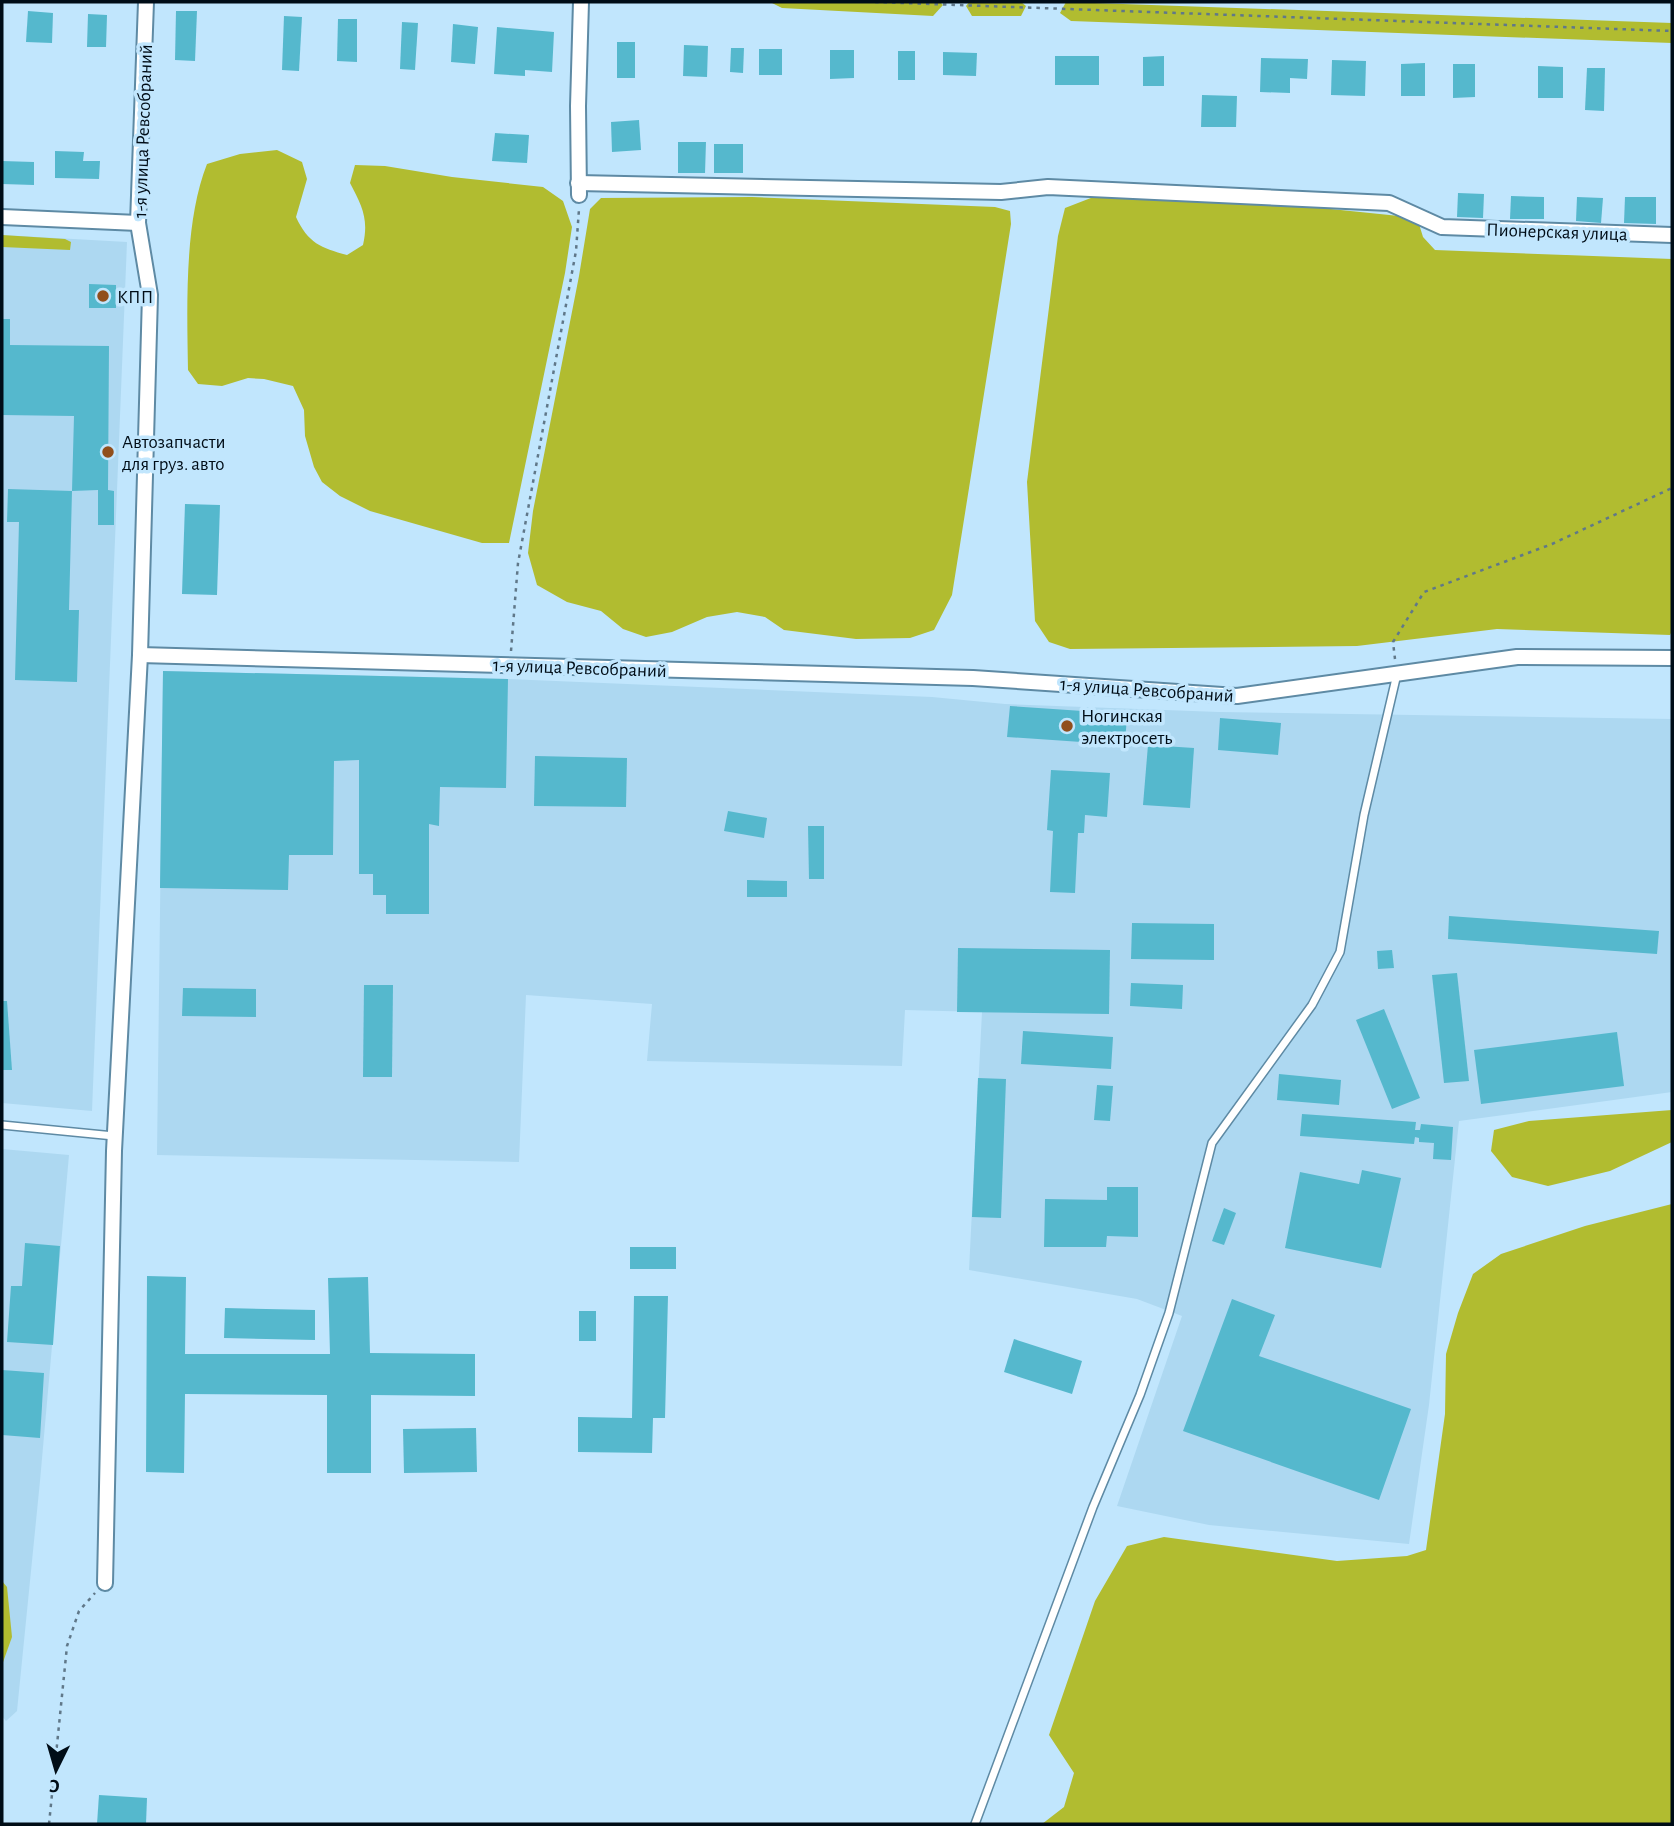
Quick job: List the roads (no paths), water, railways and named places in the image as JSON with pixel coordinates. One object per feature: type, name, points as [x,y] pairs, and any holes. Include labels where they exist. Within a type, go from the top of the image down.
[{"type":"street","name":"1-я улица Ревсобраний","points":[[146,2],[138,223],[150,295],[140,655],[973,678],[1237,696],[1517,657],[1672,658]]},
{"type":"street","name":"Пионерская улица","points":[[581,2],[579,189],[1001,192],[1048,187],[1376,202],[1389,203],[1442,227],[1672,235]]},
{"type":"street","points":[[2,217],[138,223]]},
{"type":"street","points":[[105,1583],[114,1136],[140,655]]},
{"type":"lane","points":[[975,1824],[1093,1507],[1140,1395],[1169,1313],[1212,1143],[1312,1005],[1340,952],[1364,815],[1397,673]]},
{"type":"lane","points":[[2,1125],[114,1136]]},
{"type":"place","name":"КПП","points":[[103,296]]},
{"type":"place","name":"Автозапчасти для груз. авто","points":[[108,452]]},
{"type":"place","name":"Ногинская электросеть","points":[[1067,726]]}]
